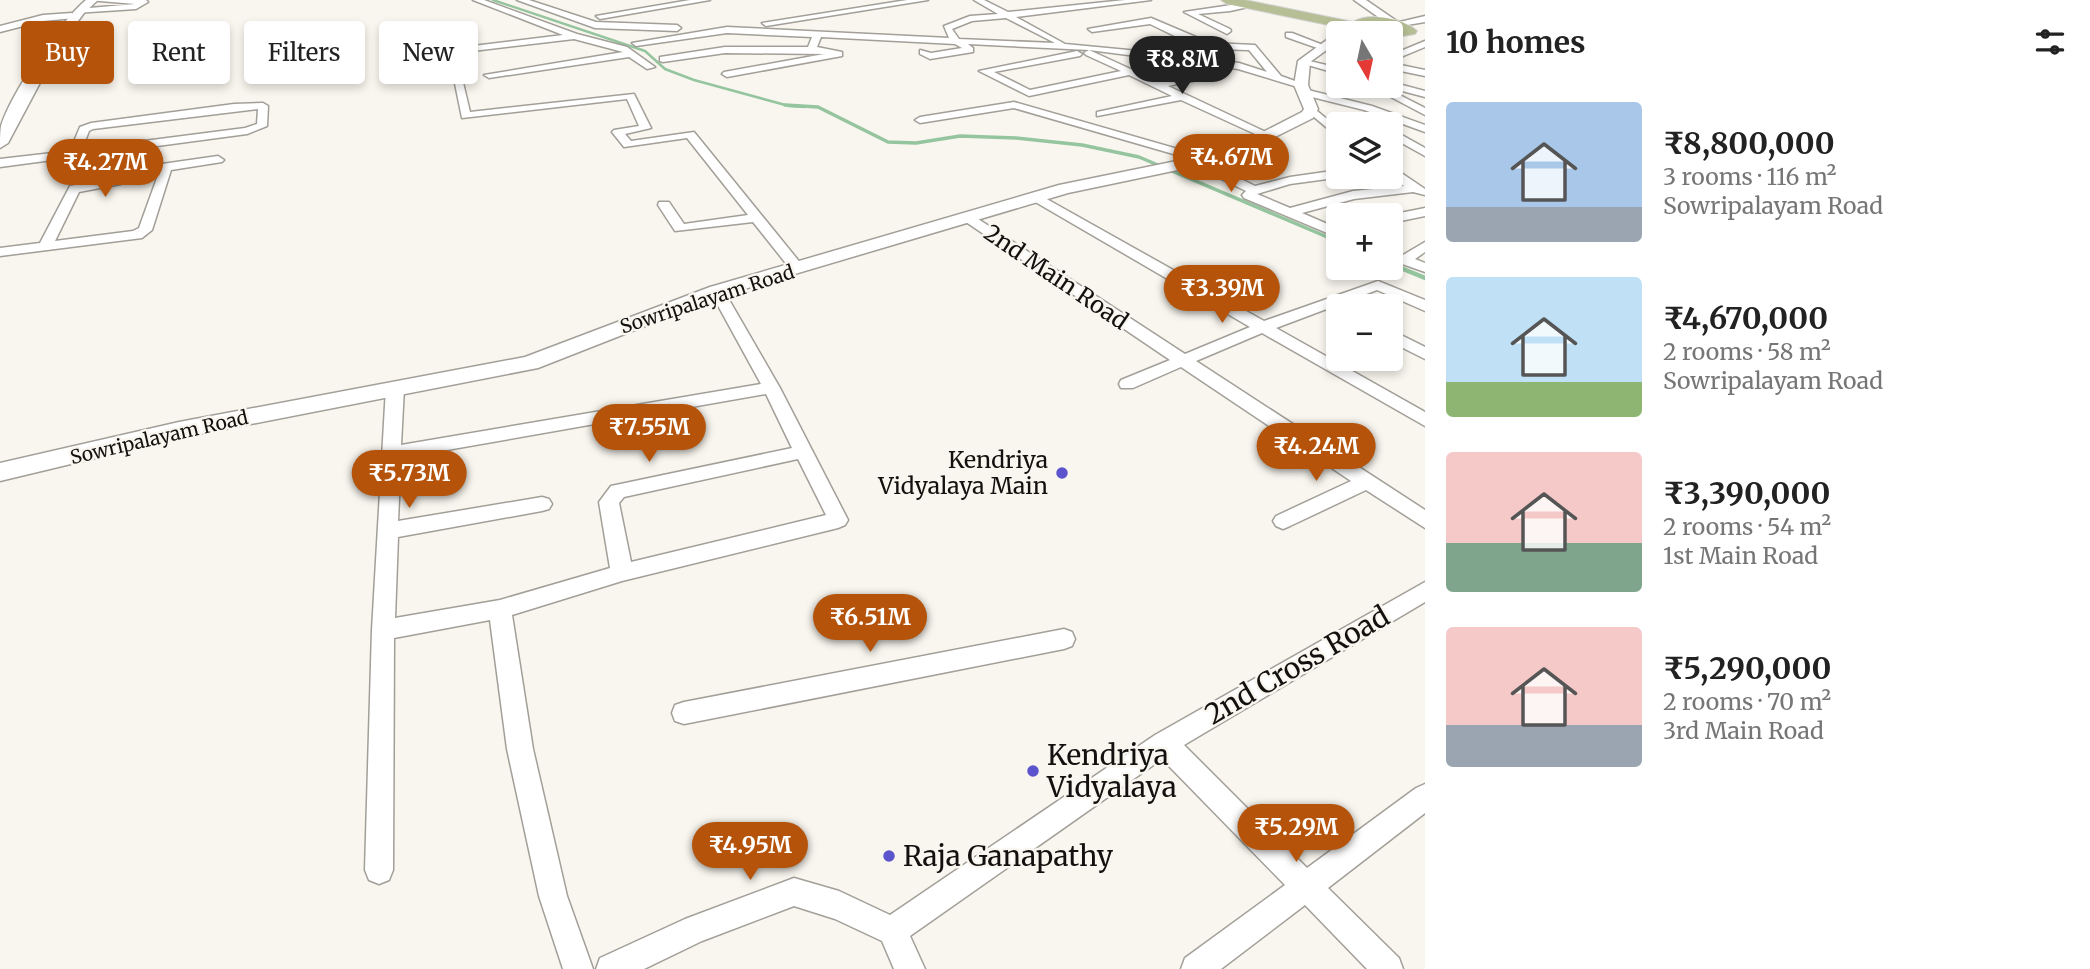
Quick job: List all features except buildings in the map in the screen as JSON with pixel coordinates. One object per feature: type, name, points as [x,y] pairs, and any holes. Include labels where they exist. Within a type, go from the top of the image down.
[{"type":"main road","points":[[1227,0],[1330,21]]},
{"type":"main road","points":[[1240,2],[1326,22]]},
{"type":"main road","points":[[1409,26],[1425,40]]},
{"type":"street","points":[[0,29],[43,18],[75,14],[136,7],[144,2],[93,0],[75,14],[24,94],[0,143]]},
{"type":"street","points":[[477,0],[575,36],[624,50],[650,67]]},
{"type":"street","points":[[521,0],[595,25],[1068,46],[1239,66],[1368,108],[1425,130]]},
{"type":"street","points":[[532,3],[554,0]]},
{"type":"street","points":[[578,20],[675,2],[706,0]]},
{"type":"street","points":[[636,43],[924,0]]},
{"type":"street","points":[[978,0],[1068,46],[1132,72],[1266,136]]},
{"type":"street","points":[[923,52],[930,56],[970,50],[955,40],[947,28],[970,19],[1078,4],[1147,0]]},
{"type":"street","points":[[1359,0],[1409,26]]},
{"type":"street","points":[[1227,31],[1188,12],[1230,9],[1240,2]]},
{"type":"street","points":[[1078,4],[1092,29],[1098,48]]},
{"type":"street","points":[[813,7],[821,15]]},
{"type":"street","points":[[1092,29],[1151,21],[1210,46],[1252,47],[1280,80]]},
{"type":"street","points":[[814,48],[818,33]]},
{"type":"street","points":[[1289,35],[1326,49]]},
{"type":"street","points":[[489,75],[512,58],[575,36]]},
{"type":"street","points":[[1147,54],[1146,50],[1192,40]]},
{"type":"street","points":[[1404,51],[1425,40]]},
{"type":"street","points":[[1304,61],[1326,45]]},
{"type":"street","points":[[663,59],[725,50],[814,48],[839,54],[727,74]]},
{"type":"street","points":[[631,54],[512,58],[451,51],[466,116],[630,96],[646,128],[618,132],[628,145],[690,134],[797,268]]},
{"type":"street","points":[[1087,52],[984,71],[1029,93],[1132,72]]},
{"type":"street","points":[[1304,61],[1326,67]]},
{"type":"street","points":[[1304,61],[1303,88],[1311,109],[1326,123]]},
{"type":"street","points":[[1404,69],[1425,73]]},
{"type":"street","points":[[1159,85],[1199,77]]},
{"type":"street","points":[[1404,88],[1425,94]]},
{"type":"street","points":[[1101,114],[1182,97]]},
{"type":"street","points":[[1399,98],[1425,112]]},
{"type":"street","points":[[920,120],[1014,105],[1205,160],[1211,169],[1256,191]]},
{"type":"street","points":[[0,163],[257,129],[263,121],[264,106],[168,116],[84,130]]},
{"type":"street","name":"Sowripalayam Road","points":[[0,472],[179,430],[530,363],[718,291],[1065,189],[1205,160],[1300,121],[1311,109]]},
{"type":"street","points":[[74,154],[89,111]]},
{"type":"street","points":[[1403,126],[1425,119]]},
{"type":"street","points":[[1403,139],[1425,155]]},
{"type":"street","points":[[0,252],[138,235],[145,230],[166,167],[218,160]]},
{"type":"street","points":[[1326,176],[1248,195],[1326,229]]},
{"type":"street","points":[[1403,178],[1421,191]]},
{"type":"street","points":[[45,247],[75,188],[121,180]]},
{"type":"street","points":[[1288,213],[1353,195],[1421,191]]},
{"type":"street","points":[[1036,197],[1326,364]]},
{"type":"street","points":[[664,205],[680,228],[758,216]]},
{"type":"street","points":[[1403,217],[1425,212]]},
{"type":"street","name":"2nd Main Road","points":[[967,218],[1425,520]]},
{"type":"street","points":[[1403,255],[1425,246]]},
{"type":"street","points":[[1403,259],[1425,268]]},
{"type":"street","points":[[1358,294],[1378,285],[1398,294]]},
{"type":"street","points":[[383,631],[500,609],[622,573],[838,520],[718,291]]},
{"type":"street","points":[[1403,296],[1425,306]]},
{"type":"street","points":[[1127,384],[1263,327],[1326,307]]},
{"type":"street","points":[[1403,344],[1425,354]]},
{"type":"street","points":[[1339,371],[1425,420]]},
{"type":"street","points":[[379,870],[383,631],[395,388]]},
{"type":"street","points":[[390,453],[771,388]]},
{"type":"street","points":[[622,573],[609,502],[618,491],[803,452]]},
{"type":"street","points":[[1283,521],[1366,482]]},
{"type":"street","points":[[388,531],[542,504]]},
{"type":"street","name":"2nd Cross Road","points":[[892,931],[1164,743],[1425,591]]},
{"type":"street","points":[[500,609],[520,749],[553,896],[578,969]]},
{"type":"street","points":[[684,713],[1064,639]]},
{"type":"street","points":[[1164,743],[1388,969]]},
{"type":"street","points":[[1196,969],[1425,797]]},
{"type":"street","points":[[611,969],[695,929],[794,892],[839,906],[892,931],[910,969]]},
{"type":"waterway","points":[[493,0],[645,51],[665,69],[694,80],[785,105]]},
{"type":"waterway","points":[[785,105],[818,107],[888,142],[916,143],[960,136],[1016,138],[1082,145],[1139,157],[1326,236]]},
{"type":"waterway","points":[[785,105],[805,107]]},
{"type":"waterway","points":[[1403,269],[1425,278]]},
{"type":"place","name":"Kendriya Vidyalaya Main","points":[[1062,473]]},
{"type":"place","name":"Kendriya Vidyalaya","points":[[1033,771]]},
{"type":"place","name":"Raja Ganapathy","points":[[889,856]]}]
